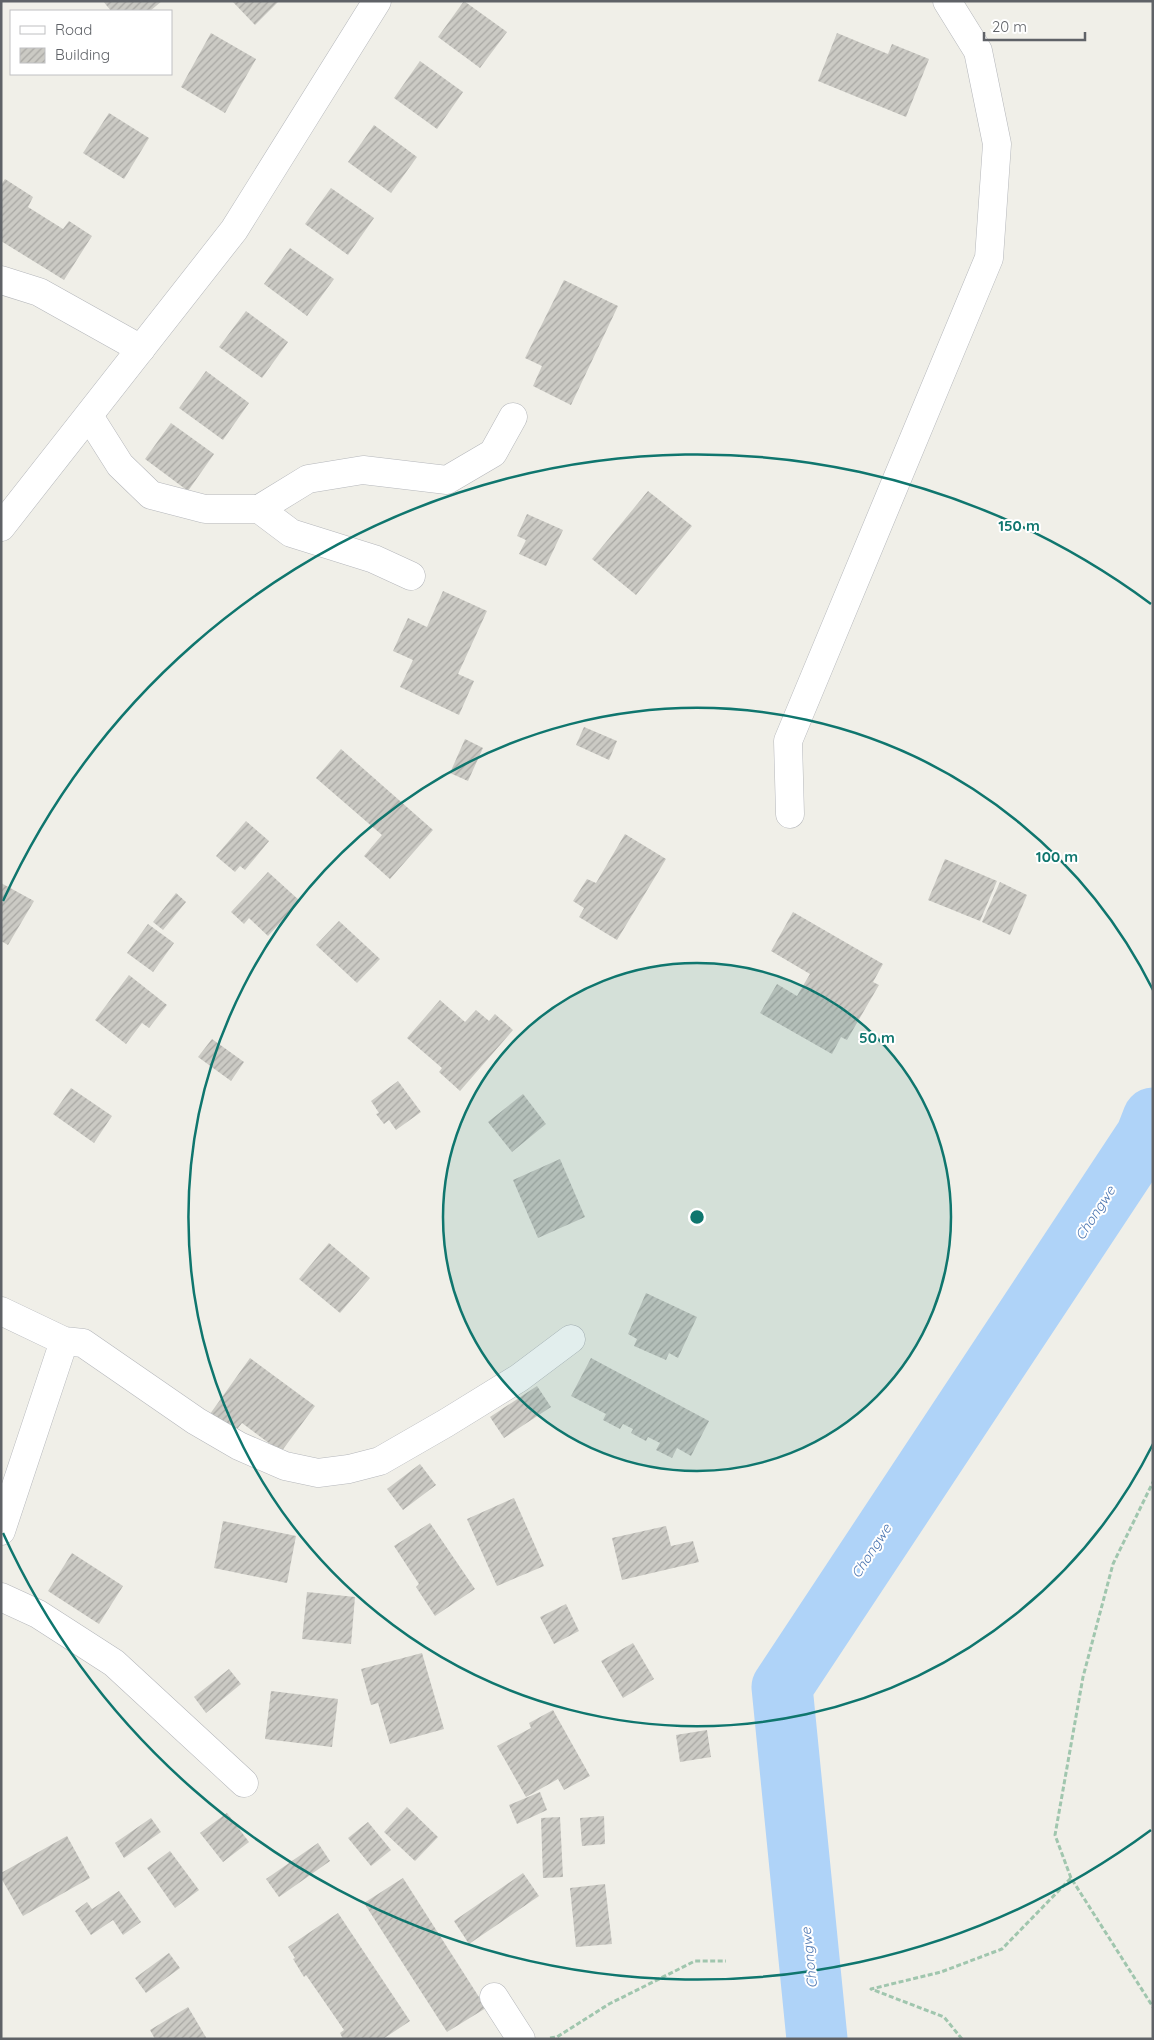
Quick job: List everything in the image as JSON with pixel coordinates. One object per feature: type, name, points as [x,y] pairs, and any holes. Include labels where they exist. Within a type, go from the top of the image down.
[{"type":"street","points":[[1,527],[234,230],[377,1]]},
{"type":"street","points":[[790,814],[788,741],[989,258],[997,144],[978,51],[947,1]]},
{"type":"street","points":[[1,280],[39,292],[141,350]]},
{"type":"street","points":[[89,416],[120,465],[151,495],[205,509],[259,510],[308,479],[363,470],[447,480],[493,453],[513,417]]},
{"type":"street","points":[[259,510],[291,533],[374,559],[411,576]]},
{"type":"street","points":[[1,1311],[64,1341],[83,1343],[196,1421],[239,1446],[285,1466],[318,1473],[349,1469],[380,1460],[446,1423],[511,1383],[571,1339]]},
{"type":"street","points":[[1,1531],[64,1341]]},
{"type":"street","points":[[1,1597],[38,1614],[114,1664],[244,1783]]},
{"type":"street","points":[[494,1997],[534,2038]]},
{"type":"path","points":[[1153,1482],[1113,1564],[1083,1676],[1055,1835],[1071,1878],[1153,2007]]},
{"type":"path","points":[[962,2039],[944,2017],[871,1989],[942,1972],[1002,1949],[1071,1878]]},
{"type":"path","points":[[534,2038],[557,2037],[609,2004],[695,1960],[726,1961]]},
{"type":"building","points":[[103,1],[162,1],[151,10],[110,10]]},
{"type":"building","points":[[232,1],[279,1],[255,25]]},
{"type":"building","points":[[464,1],[507,32],[480,68],[438,37]]},
{"type":"building","points":[[211,33],[256,59],[225,113],[181,87]]},
{"type":"building","points":[[837,33],[888,54],[892,44],[929,59],[906,117],[818,81]]},
{"type":"building","points":[[420,61],[463,92],[437,129],[394,98]]},
{"type":"building","points":[[109,113],[149,138],[124,179],[83,153]]},
{"type":"building","points":[[374,125],[417,157],[391,193],[348,162]]},
{"type":"building","points":[[5,179],[33,197],[28,207],[63,229],[69,221],[92,236],[64,280],[1,241],[1,185]]},
{"type":"building","points":[[331,188],[374,218],[348,255],[305,224]]},
{"type":"building","points":[[290,248],[334,279],[307,316],[264,284]]},
{"type":"building","points":[[564,280],[618,306],[571,405],[533,386],[542,366],[525,358]]},
{"type":"building","points":[[246,311],[288,342],[262,378],[219,347]]},
{"type":"building","points":[[206,371],[249,403],[223,440],[179,408]]},
{"type":"building","points":[[171,423],[214,454],[188,491],[145,459]]},
{"type":"building","points":[[648,491],[692,526],[636,595],[592,559]]},
{"type":"building","points":[[527,514],[563,530],[546,566],[519,554],[526,540],[517,536]]},
{"type":"building","points":[[443,591],[487,611],[458,674],[474,681],[459,715],[400,687],[413,660],[393,651],[408,618],[427,627]]},
{"type":"building","points":[[584,727],[617,741],[609,760],[576,745]]},
{"type":"building","points":[[465,739],[483,748],[468,781],[450,773]]},
{"type":"building","points":[[341,749],[433,830],[390,879],[364,856],[382,835],[316,778]]},
{"type":"building","points":[[246,821],[269,841],[245,870],[240,866],[235,872],[216,856]]},
{"type":"building","points":[[625,834],[666,859],[617,940],[579,917],[584,908],[573,901],[587,879],[596,883]]},
{"type":"building","points":[[945,859],[997,881],[980,921],[928,900]]},
{"type":"building","points":[[268,872],[300,901],[268,936],[249,918],[244,924],[231,912]]},
{"type":"building","points":[[1000,882],[1027,895],[1010,935],[982,922]]},
{"type":"building","points":[[1,883],[34,901],[8,945],[1,941]]},
{"type":"building","points":[[176,893],[186,902],[163,930],[153,922]]},
{"type":"building","points":[[793,912],[883,964],[873,982],[879,985],[847,1040],[841,1037],[832,1054],[760,1013],[777,984],[797,996],[810,974],[771,951]]},
{"type":"building","points":[[339,921],[380,959],[357,983],[316,945]]},
{"type":"building","points":[[148,924],[174,943],[153,972],[127,953]]},
{"type":"building","points":[[129,975],[167,1005],[149,1028],[142,1023],[126,1044],[95,1020]]},
{"type":"building","points":[[440,1000],[465,1022],[476,1010],[489,1021],[495,1014],[513,1030],[460,1091],[439,1072],[442,1068],[407,1038]]},
{"type":"building","points":[[212,1039],[244,1062],[231,1081],[198,1057]]},
{"type":"building","points":[[398,1081],[421,1112],[396,1130],[389,1120],[384,1124],[376,1114],[379,1113],[371,1101]]},
{"type":"building","points":[[71,1088],[112,1116],[94,1143],[53,1114]]},
{"type":"building","points":[[523,1094],[546,1124],[512,1152],[488,1122]]},
{"type":"building","points":[[560,1159],[585,1217],[538,1238],[513,1180]]},
{"type":"building","points":[[329,1243],[370,1278],[340,1313],[299,1279]]},
{"type":"building","points":[[646,1293],[697,1317],[678,1358],[669,1353],[666,1360],[634,1346],[637,1339],[628,1334]]},
{"type":"building","points":[[250,1358],[315,1406],[281,1452],[242,1423],[235,1432],[210,1414]]},
{"type":"building","points":[[591,1358],[709,1421],[691,1456],[677,1448],[672,1458],[656,1450],[660,1443],[648,1437],[646,1441],[631,1433],[633,1429],[623,1424],[620,1429],[603,1420],[606,1414],[571,1396]]},
{"type":"building","points":[[537,1386],[551,1407],[504,1438],[490,1417]]},
{"type":"building","points":[[420,1464],[436,1485],[403,1510],[387,1489]]},
{"type":"building","points":[[514,1498],[544,1566],[497,1586],[467,1519]]},
{"type":"building","points":[[223,1521],[296,1536],[287,1583],[214,1568]]},
{"type":"building","points":[[430,1523],[475,1589],[435,1616],[416,1587],[419,1584],[394,1546]]},
{"type":"building","points":[[666,1526],[671,1546],[693,1541],[699,1562],[622,1580],[612,1538]]},
{"type":"building","points":[[72,1553],[123,1586],[99,1624],[48,1591]]},
{"type":"building","points":[[307,1592],[355,1597],[351,1644],[302,1639]]},
{"type":"building","points":[[566,1604],[579,1631],[554,1644],[540,1617]]},
{"type":"building","points":[[633,1643],[654,1679],[623,1698],[601,1661]]},
{"type":"building","points":[[422,1653],[444,1729],[390,1744],[378,1703],[371,1705],[361,1669]]},
{"type":"building","points":[[229,1669],[241,1684],[206,1713],[194,1697]]},
{"type":"building","points":[[271,1691],[338,1699],[332,1747],[265,1739]]},
{"type":"building","points":[[553,1710],[590,1776],[564,1790],[558,1779],[526,1797],[497,1746],[531,1728],[529,1723]]},
{"type":"building","points":[[707,1730],[711,1757],[680,1762],[676,1735]]},
{"type":"building","points":[[540,1792],[547,1810],[517,1824],[509,1805]]},
{"type":"building","points":[[407,1807],[438,1837],[415,1861],[384,1832]]},
{"type":"building","points":[[227,1813],[249,1842],[223,1862],[200,1833]]},
{"type":"building","points":[[604,1816],[605,1844],[582,1846],[580,1818]]},
{"type":"building","points":[[560,1817],[563,1877],[543,1878],[541,1818]]},
{"type":"building","points":[[151,1818],[161,1832],[124,1858],[115,1843]]},
{"type":"building","points":[[368,1822],[391,1850],[371,1866],[348,1838]]},
{"type":"building","points":[[67,1836],[90,1878],[23,1916],[1,1878],[1,1873]]},
{"type":"building","points":[[318,1843],[330,1861],[279,1897],[266,1879]]},
{"type":"building","points":[[170,1851],[199,1890],[175,1908],[147,1868]]},
{"type":"building","points":[[523,1873],[539,1896],[469,1944],[454,1921]]},
{"type":"building","points":[[403,1878],[486,2008],[447,2032],[364,1903]]},
{"type":"building","points":[[605,1884],[612,1944],[576,1947],[570,1888]]},
{"type":"building","points":[[119,1891],[141,1922],[123,1935],[113,1920],[91,1935],[75,1911],[87,1902],[92,1909]]},
{"type":"building","points":[[338,1913],[410,2021],[383,2039],[343,2039],[340,2033],[344,2030],[306,1975],[304,1977],[288,1947]]},
{"type":"building","points":[[169,1953],[180,1968],[146,1993],[135,1978]]},
{"type":"building","points":[[188,2007],[207,2039],[155,2039],[150,2030]]},
{"type":"waterway","name":"Chongwe","points":[[817,2039],[782,1687],[1146,1136],[1153,1118]]}]
